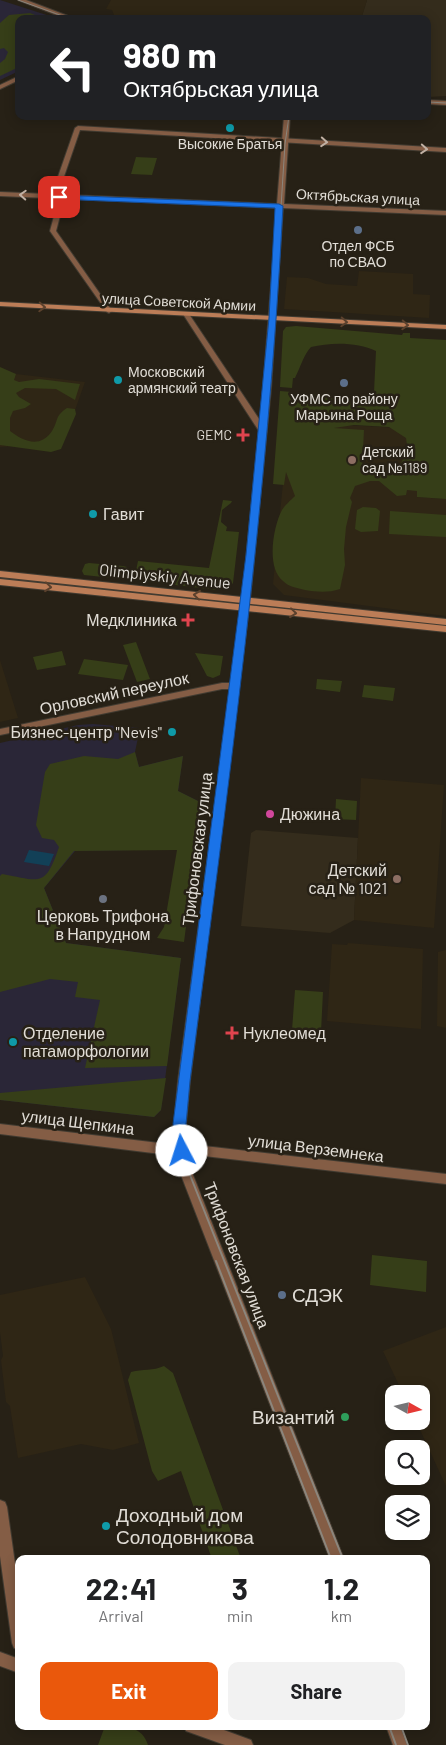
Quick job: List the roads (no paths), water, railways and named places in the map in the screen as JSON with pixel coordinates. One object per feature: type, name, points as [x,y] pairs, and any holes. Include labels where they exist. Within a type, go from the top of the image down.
[{"type":"main road","name":"улица Советской Армии","points":[[0,304],[446,327]]},
{"type":"main road","name":"Olimpiyskiy Avenue","points":[[0,574],[446,629]]},
{"type":"main road","name":"Olimpiyskiy Avenue","points":[[0,582],[446,622]]},
{"type":"street","points":[[21,0],[62,15]]},
{"type":"street","points":[[0,87],[15,80]]},
{"type":"street","points":[[431,102],[446,103]]},
{"type":"street","name":"Трифоновская улица","points":[[286,120],[279,206],[273,318],[245,604],[180,1124],[182,1151],[187,1175],[335,1555]]},
{"type":"street","points":[[109,311],[54,232],[61,204],[56,192],[78,128],[446,150]]},
{"type":"street","name":"Октябрьская улица","points":[[0,194],[446,213]]},
{"type":"street","points":[[186,314],[263,431]]},
{"type":"street","name":"Орловский переулок","points":[[0,732],[203,689],[235,686]]},
{"type":"street","name":"улица Щепкина","points":[[0,1129],[182,1151]]},
{"type":"street","name":"улица Верземнека","points":[[182,1151],[204,1151],[446,1179]]},
{"type":"street","points":[[0,1507],[15,1614]]},
{"type":"street","points":[[0,1659],[15,1665]]},
{"type":"street","points":[[203,1730],[246,1745]]},
{"type":"street","points":[[394,1730],[400,1745]]},
{"type":"water","points":[[29,850],[54,854],[49,866],[24,862]]},
{"type":"tram line","points":[[18,0],[60,15]]},
{"type":"tram line","points":[[431,102],[446,103]]},
{"type":"tram line","points":[[183,1130],[187,1081],[248,600],[272,348],[285,144],[288,120]]},
{"type":"tram line","points":[[183,1130],[190,1175],[341,1555]]},
{"type":"tram line","points":[[216,1261],[329,1555]]},
{"type":"tram line","points":[[390,1730],[396,1745]]},
{"type":"tram line","points":[[402,1730],[408,1745]]},
{"type":"place","name":"Высокие Братья","points":[[230,128]]},
{"type":"place","name":"Отдел ФСБ по СВАО","points":[[358,230]]},
{"type":"place","name":"Московский армянский театр","points":[[118,380]]},
{"type":"place","name":"УФМС по району Марьина Роща","points":[[344,383]]},
{"type":"place","name":"GEMC","points":[[243,435]]},
{"type":"place","name":"Детский сад №1189","points":[[352,460]]},
{"type":"place","name":"Гавит","points":[[93,514]]},
{"type":"place","name":"Медклиника","points":[[188,620]]},
{"type":"place","name":"Бизнес-центр \"Nevis\"","points":[[172,732]]},
{"type":"place","name":"Дюжина","points":[[270,814]]},
{"type":"place","name":"Детский сад № 1021","points":[[397,879]]},
{"type":"place","name":"Церковь Трифона в Напрудном","points":[[103,899]]},
{"type":"place","name":"Нуклеомед","points":[[232,1033]]},
{"type":"place","name":"Отделение патаморфологии","points":[[13,1042]]},
{"type":"place","name":"СДЭК","points":[[282,1295]]},
{"type":"place","name":"Византий","points":[[345,1417]]},
{"type":"place","name":"Доходный дом Солодовникова","points":[[106,1526]]}]
